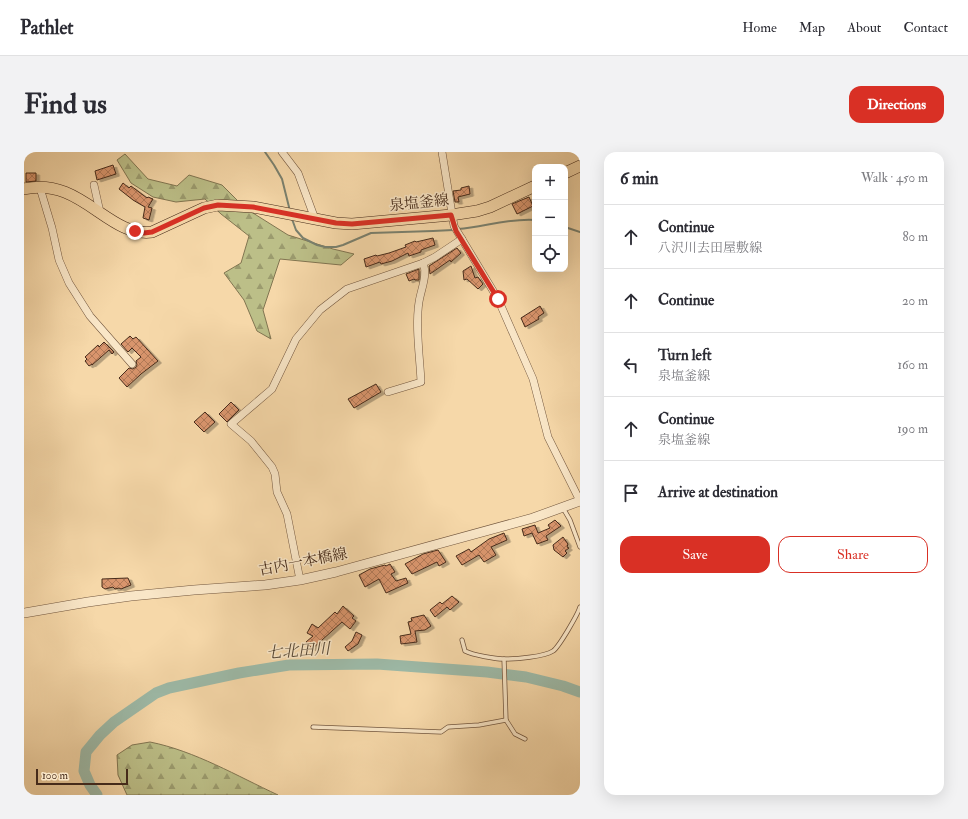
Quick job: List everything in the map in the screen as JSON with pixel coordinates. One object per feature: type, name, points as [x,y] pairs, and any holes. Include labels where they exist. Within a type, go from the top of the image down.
[{"type":"main road","points":[[568,172],[580,166]]},
{"type":"main road","name":"泉塩釜線","points":[[100,212],[125,228],[144,233],[152,232],[204,208],[218,205],[253,207],[336,223],[352,224],[452,218],[490,207],[532,187]]},
{"type":"main road","points":[[24,189],[53,189],[72,195],[100,212]]},
{"type":"street","points":[[282,152],[298,173],[315,219]]},
{"type":"street","points":[[442,152],[452,218],[461,237],[498,299],[533,379],[548,437],[580,501]]},
{"type":"street","points":[[94,185],[100,212]]},
{"type":"street","points":[[40,188],[52,228],[59,260],[69,283],[90,316],[132,364]]},
{"type":"street","points":[[300,580],[287,514],[277,492],[275,474],[272,467],[250,441],[231,424],[272,389],[296,340],[320,310],[347,289],[423,263],[435,257],[461,237]]},
{"type":"street","points":[[388,392],[421,382],[418,333],[419,303],[425,268],[423,263]]},
{"type":"street","name":"古内一本橋線","points":[[24,613],[131,596],[265,585],[300,580],[336,572],[510,524],[580,501]]},
{"type":"lane","points":[[563,507],[570,520],[580,547]]},
{"type":"lane","points":[[462,640],[465,651],[470,653],[504,659],[546,655],[555,650],[572,625],[580,607]]},
{"type":"lane","points":[[504,659],[506,720],[516,734],[525,739]]},
{"type":"lane","points":[[313,727],[441,732],[448,727],[506,720]]},
{"type":"green space","points":[[125,154],[148,179],[177,186],[189,175],[222,185],[245,208],[288,235],[354,254],[341,265],[280,259],[263,310],[271,339],[257,331],[244,300],[224,273],[241,263],[249,236],[205,199],[176,202],[153,197],[131,183],[117,160]]},
{"type":"green space","points":[[150,742],[183,751],[278,795],[127,795],[118,775],[117,755],[132,745]]},
{"type":"building","points":[[113,165],[116,174],[97,180],[95,171]]},
{"type":"building","points":[[26,173],[36,173],[36,181],[26,182]]},
{"type":"building","points":[[123,183],[129,188],[131,186],[147,198],[153,199],[148,207],[152,208],[149,220],[143,218],[145,207],[119,189]]},
{"type":"building","points":[[469,186],[470,194],[458,197],[459,202],[455,202],[453,191],[461,190],[461,188]]},
{"type":"building","points":[[529,197],[532,206],[517,214],[512,204]]},
{"type":"building","points":[[433,238],[435,245],[421,250],[421,252],[409,256],[408,253],[392,261],[381,264],[380,262],[366,267],[364,259],[406,247],[405,245],[415,241]]},
{"type":"building","points":[[457,248],[461,253],[451,262],[450,260],[430,274],[429,266]]},
{"type":"building","points":[[471,266],[475,278],[478,277],[483,284],[478,289],[467,279],[464,280],[463,271]]},
{"type":"building","points":[[419,269],[419,280],[414,279],[409,281],[406,274]]},
{"type":"building","points":[[540,306],[544,313],[538,317],[539,319],[525,327],[521,318]]},
{"type":"building","points":[[130,336],[133,339],[136,337],[158,361],[127,387],[119,378],[129,368],[133,369],[136,367],[136,361],[141,357],[132,348],[128,352],[121,344]]},
{"type":"building","points":[[104,342],[114,352],[112,354],[109,350],[89,366],[85,361],[87,359],[85,357],[98,345],[99,347]]},
{"type":"building","points":[[376,384],[381,392],[354,408],[348,399]]},
{"type":"building","points":[[231,402],[239,410],[227,422],[219,414]]},
{"type":"building","points":[[205,412],[215,422],[204,432],[194,422]]},
{"type":"building","points":[[555,520],[561,526],[546,536],[548,540],[537,544],[532,533],[524,536],[522,529],[535,525],[538,533],[550,528],[548,525]]},
{"type":"building","points":[[504,533],[507,540],[491,547],[496,555],[484,562],[479,555],[462,565],[456,556],[469,549],[471,552],[489,539]]},
{"type":"building","points":[[563,537],[568,544],[567,547],[569,548],[565,551],[567,553],[563,557],[554,550],[553,545]]},
{"type":"building","points":[[438,550],[446,562],[439,566],[437,562],[412,574],[405,564],[423,554]]},
{"type":"building","points":[[390,564],[395,572],[391,574],[396,581],[406,578],[408,583],[386,593],[379,579],[365,587],[359,575],[370,569]]},
{"type":"building","points":[[128,578],[131,585],[121,589],[115,589],[113,587],[105,589],[102,587],[102,579]]},
{"type":"building","points":[[452,596],[459,602],[450,610],[447,607],[435,617],[430,610],[440,602],[442,604]]},
{"type":"building","points":[[343,606],[354,616],[352,618],[356,621],[350,629],[342,622],[312,649],[306,642],[313,636],[307,633],[312,624],[318,628],[335,612],[337,614]]},
{"type":"building","points":[[424,615],[431,626],[425,630],[415,631],[417,642],[401,644],[400,636],[411,634],[408,622],[412,621],[411,618]]},
{"type":"building","points":[[356,632],[362,635],[358,644],[348,651],[345,647],[352,641]]},
{"type":"waterway","points":[[265,152],[282,179],[290,211]]},
{"type":"waterway","points":[[292,219],[296,230],[303,238],[325,247],[336,247],[343,245],[371,233],[453,230]]},
{"type":"waterway","points":[[458,229],[506,221],[532,220]]},
{"type":"waterway","points":[[568,228],[580,232]]},
{"type":"waterway","name":"七北田川","points":[[97,795],[90,785],[84,771],[86,752],[100,735],[114,722],[156,693],[169,688],[239,673],[289,665],[377,664],[487,672],[526,677],[563,686],[580,692]]},
{"type":"route","points":[[135,231],[144,233],[152,232],[204,208],[218,205],[253,207],[336,223],[352,224],[451,215],[456,231],[498,299]]}]
